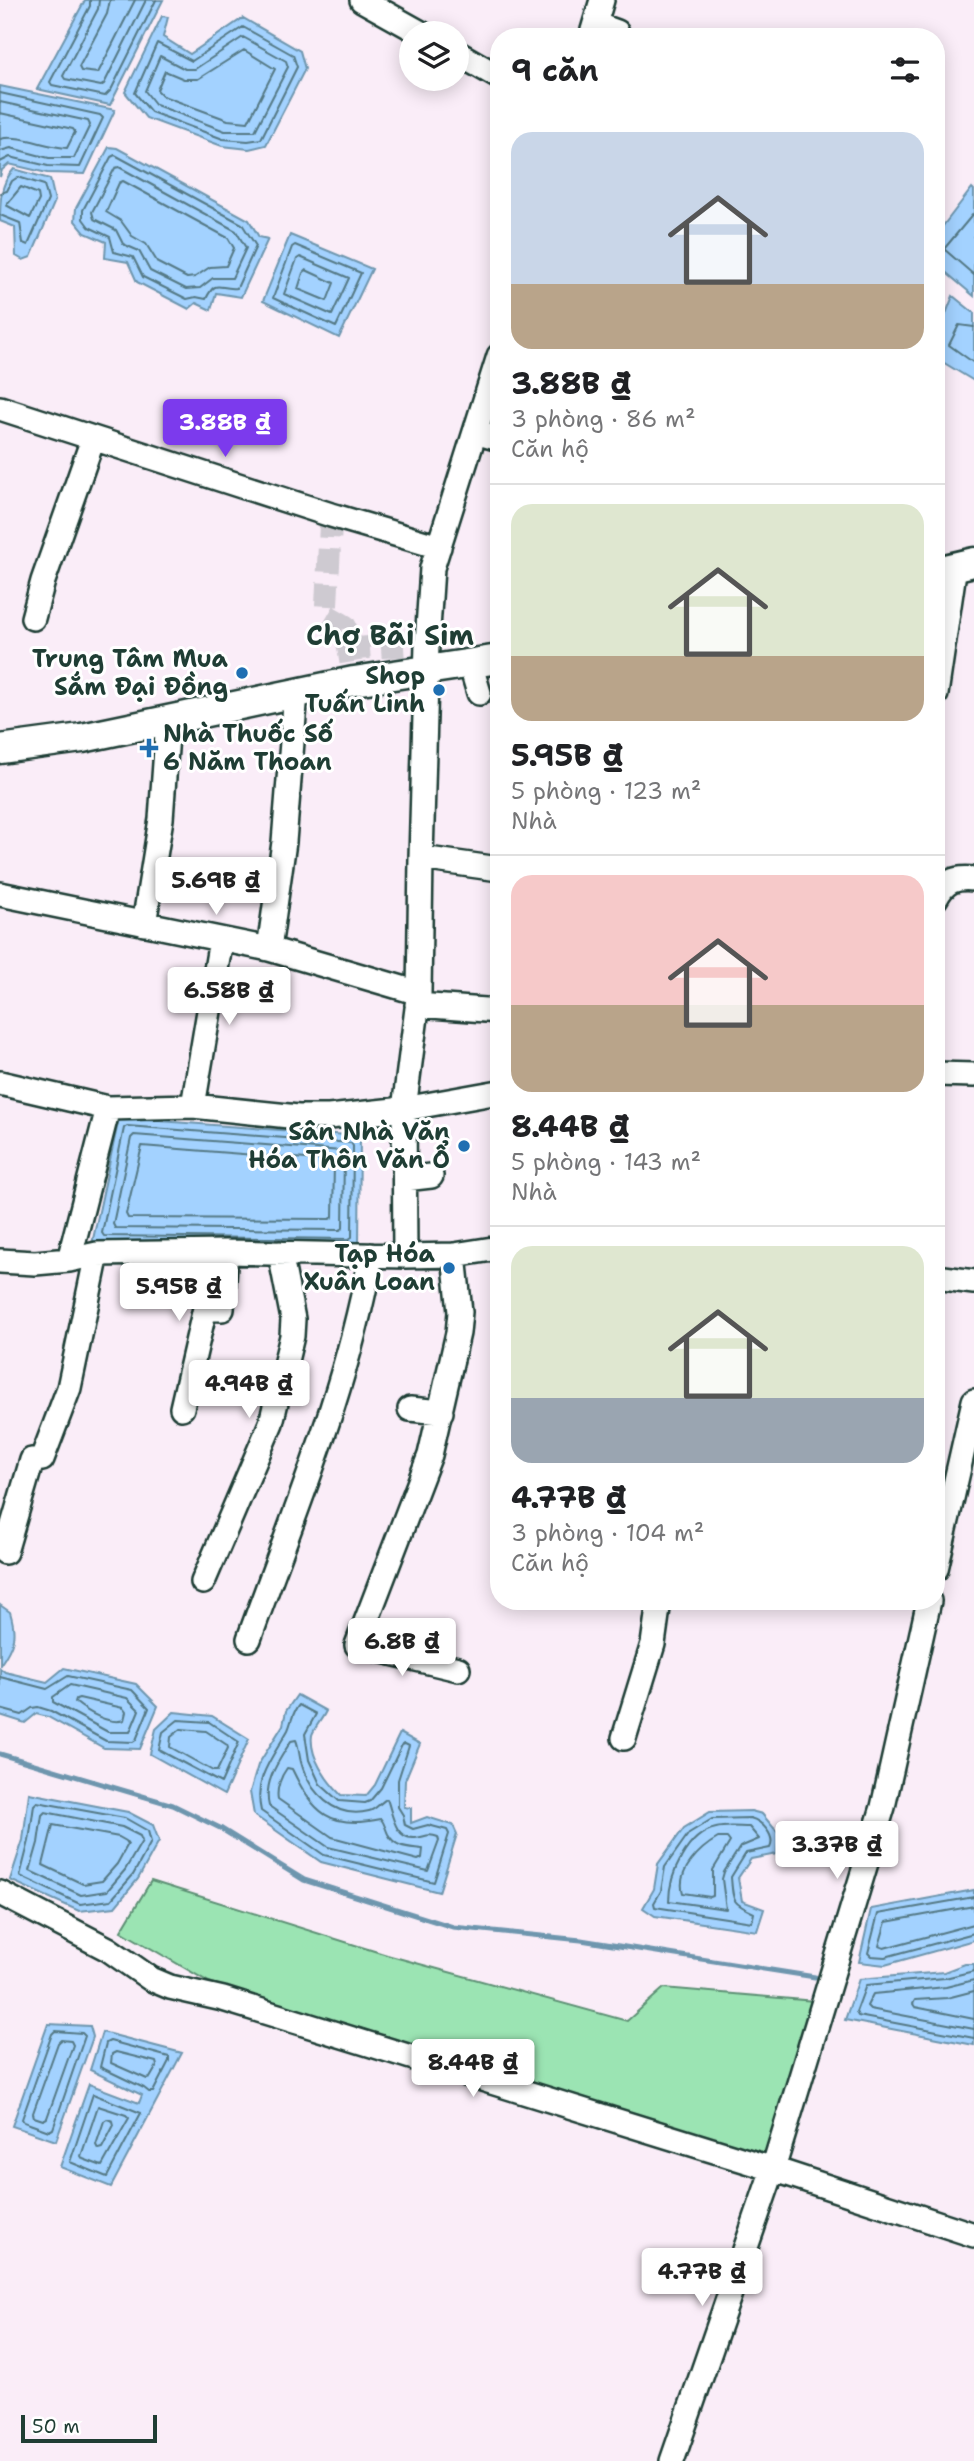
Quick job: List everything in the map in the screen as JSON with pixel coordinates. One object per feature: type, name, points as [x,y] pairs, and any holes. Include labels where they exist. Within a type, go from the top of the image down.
[{"type":"main road","points":[[0,749],[82,738],[296,692],[490,660]]},
{"type":"street","points":[[362,0],[400,21]]},
{"type":"street","points":[[594,28],[603,0]]},
{"type":"street","points":[[469,60],[490,72]]},
{"type":"street","points":[[405,1256],[404,1108],[418,999],[432,568],[490,384]]},
{"type":"street","points":[[0,408],[439,547]]},
{"type":"street","points":[[475,432],[490,436]]},
{"type":"street","points":[[33,618],[43,581],[93,439]]},
{"type":"street","points":[[945,633],[955,566]]},
{"type":"street","points":[[470,663],[479,693]]},
{"type":"street","points":[[269,949],[284,842],[296,692]]},
{"type":"street","points":[[144,924],[161,819],[168,721]]},
{"type":"street","points":[[421,858],[490,868]]},
{"type":"street","points":[[945,885],[961,878],[974,879]]},
{"type":"street","points":[[0,894],[269,949],[418,999],[490,1010]]},
{"type":"street","points":[[193,1105],[221,940]]},
{"type":"street","points":[[945,1074],[974,1075]]},
{"type":"street","points":[[0,1083],[108,1108],[193,1105],[298,1117],[328,1117],[404,1108],[490,1094]]},
{"type":"street","points":[[69,1260],[108,1108]]},
{"type":"street","points":[[405,1179],[431,1176]]},
{"type":"street","points":[[0,1261],[34,1263],[97,1254],[226,1252],[454,1255],[490,1249]]},
{"type":"street","points":[[182,1408],[205,1308],[222,1309],[226,1252]]},
{"type":"street","points":[[203,1581],[267,1434],[280,1386],[293,1319],[280,1253]]},
{"type":"street","points":[[5,1552],[32,1460],[42,1458],[65,1403],[97,1254]]},
{"type":"street","points":[[248,1639],[329,1418],[362,1309],[371,1255]]},
{"type":"street","points":[[454,1255],[460,1312],[441,1412],[430,1455],[358,1645],[458,1670]]},
{"type":"street","points":[[945,1278],[974,1282]]},
{"type":"street","points":[[945,1529],[974,1401]]},
{"type":"street","points":[[410,1409],[441,1412]]},
{"type":"street","points":[[625,1738],[653,1644],[658,1610]]},
{"type":"street","points":[[672,2461],[773,2169],[883,1807],[927,1610]]},
{"type":"street","points":[[0,1893],[108,1949],[151,1979],[170,1987],[223,1999],[773,2169],[974,2235]]},
{"type":"green space","points":[[151,1881],[387,1955],[627,2021],[664,1988],[826,2002],[776,2160],[209,1982],[121,1931]]},
{"type":"water","points":[[85,0],[163,0],[110,105],[37,89]]},
{"type":"water","points":[[162,16],[168,17],[163,37],[190,54],[243,18],[300,51],[305,69],[266,145],[249,149],[222,146],[146,118],[125,92]]},
{"type":"water","points":[[0,86],[115,110],[85,174],[47,173],[9,164],[2,170],[0,177]]},
{"type":"water","points":[[109,147],[117,148],[249,220],[259,237],[268,239],[241,297],[216,293],[211,310],[196,303],[189,309],[137,282],[128,262],[105,258],[106,242],[85,233],[75,221],[76,208]]},
{"type":"water","points":[[14,169],[50,179],[55,201],[31,257],[23,260],[16,256],[15,227],[0,221],[3,187]]},
{"type":"water","points":[[972,188],[974,296],[945,272],[945,223]]},
{"type":"water","points":[[290,235],[372,269],[339,338],[263,301]]},
{"type":"water","points":[[953,296],[974,313],[974,381],[945,363],[945,316]]},
{"type":"water","points":[[119,1118],[360,1136],[359,1246],[92,1244]]},
{"type":"water","points":[[0,1605],[10,1612],[14,1634],[11,1646],[0,1665]]},
{"type":"water","points":[[0,1668],[5,1672],[47,1682],[64,1668],[136,1684],[158,1706],[140,1749],[104,1748],[48,1717],[36,1714],[25,1723],[0,1715]]},
{"type":"water","points":[[297,1695],[326,1711],[312,1735],[313,1752],[325,1776],[341,1795],[366,1796],[375,1785],[400,1733],[420,1744],[405,1780],[404,1807],[411,1808],[411,1823],[427,1817],[453,1825],[457,1834],[439,1892],[321,1862],[254,1815],[250,1792],[258,1765],[283,1725],[286,1711]]},
{"type":"water","points":[[174,1712],[212,1716],[249,1739],[224,1795],[150,1754],[156,1729]]},
{"type":"water","points":[[29,1793],[128,1812],[153,1825],[159,1841],[138,1879],[115,1907],[79,1911],[10,1880],[23,1840]]},
{"type":"water","points":[[751,1811],[762,1814],[779,1834],[777,1854],[751,1859],[738,1878],[742,1901],[764,1909],[757,1931],[655,1916],[643,1908],[654,1889],[658,1864],[684,1828],[710,1812]]},
{"type":"water","points":[[974,1890],[974,1940],[885,1965],[859,1962],[871,1909]]},
{"type":"water","points":[[965,1964],[974,1964],[974,2045],[845,2020],[859,1979],[944,1972]]},
{"type":"water","points":[[48,2024],[90,2026],[93,2037],[56,2141],[12,2126]]},
{"type":"water","points":[[102,2032],[182,2053],[111,2187],[60,2167],[89,2084],[139,2103],[142,2095],[90,2070]]},
{"type":"waterway","points":[[0,1754],[173,1805],[220,1828],[304,1880],[453,1927],[581,1940],[815,1977]]},
{"type":"tunnel","points":[[331,515],[326,615],[345,626],[354,681]]},
{"type":"tunnel","points":[[347,649],[427,644]]},
{"type":"place","name":"Trung Tâm Mua Sắm Đại Đồng","points":[[242,673]]},
{"type":"place","name":"Shop Tuấn Linh","points":[[439,690]]},
{"type":"place","name":"Nhà Thuốc Số 6 Năm Thoan","points":[[149,748]]},
{"type":"place","name":"Sân Nhà Văn Hóa Thôn Văn Ổ","points":[[464,1146]]},
{"type":"place","name":"Tạp Hóa Xuân Loan","points":[[449,1268]]},
{"type":"district","name":"Chợ Bãi Sim","points":[[390,635]]}]
